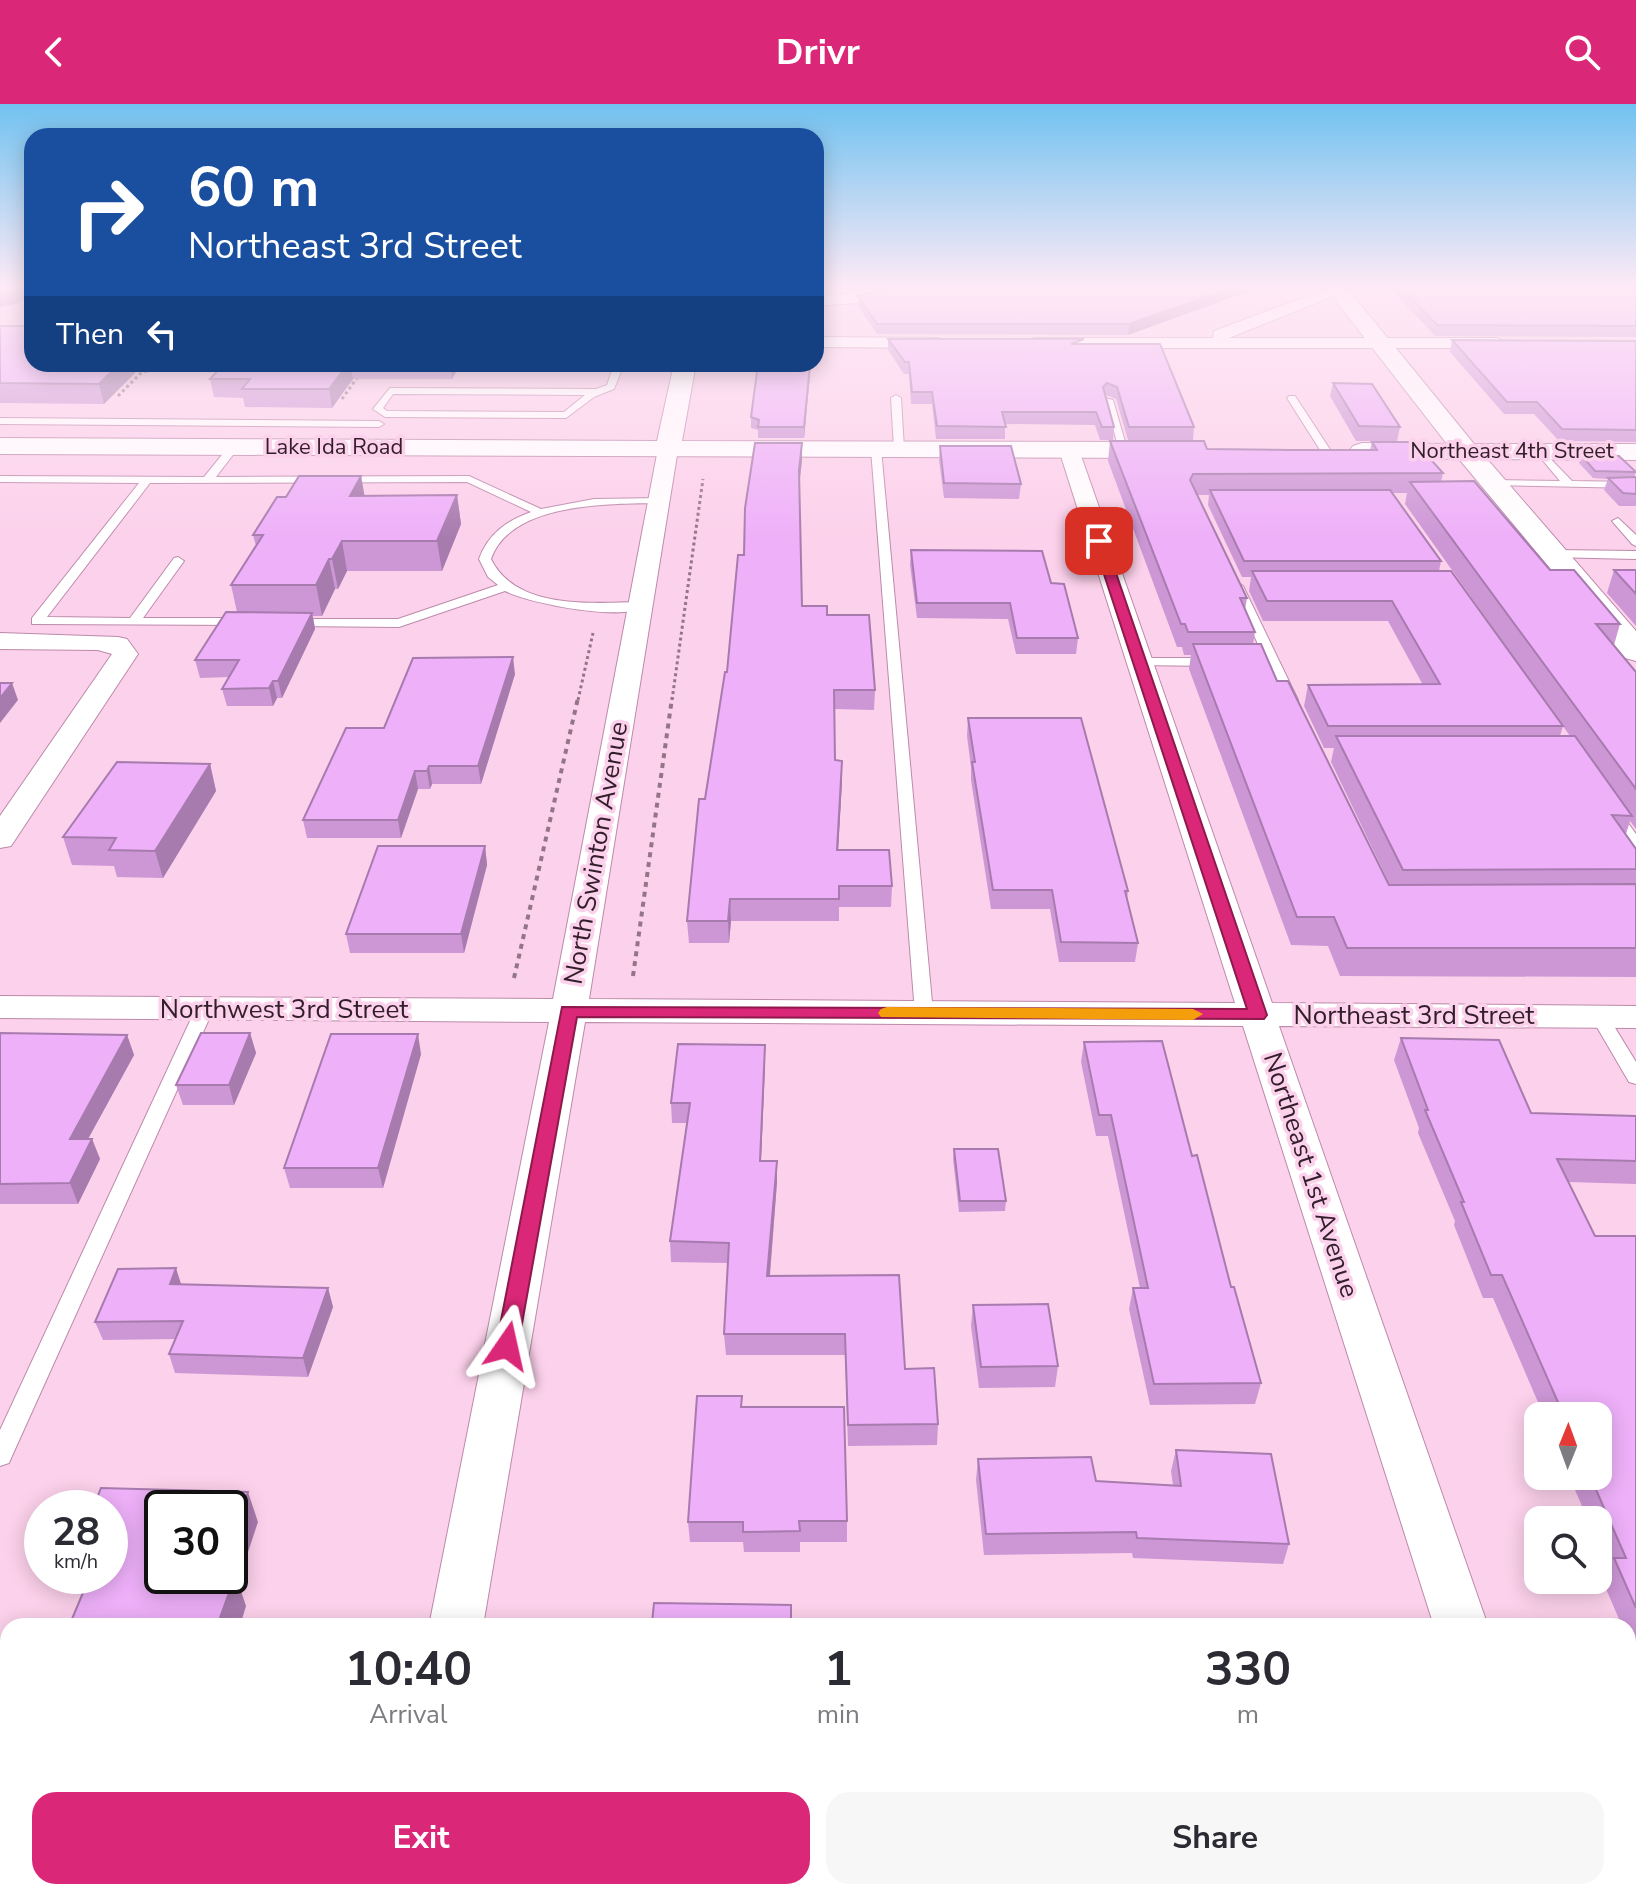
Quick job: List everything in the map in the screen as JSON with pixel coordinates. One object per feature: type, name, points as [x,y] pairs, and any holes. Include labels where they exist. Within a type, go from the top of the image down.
[{"type":"street","points":[[1402,371],[1466,451],[1636,651]]},
{"type":"street","name":"North Swinton Avenue","points":[[457,1618],[683,372]]},
{"type":"street","name":"Lake Ida Road","points":[[0,446],[668,449]]},
{"type":"street","points":[[668,449],[1188,450]]},
{"type":"street","name":"Northeast 1st Avenue","points":[[1069,450],[1458,1618]]},
{"type":"street","name":"Northeast 4th Street","points":[[1314,451],[1540,451],[1627,457]]},
{"type":"street","points":[[0,641],[98,642],[118,645],[125,654],[0,839]]},
{"type":"street","name":"Northwest 3rd Street","points":[[0,1007],[569,1011]]},
{"type":"street","name":"Northeast 3rd Street","points":[[569,1011],[1636,1017]]},
{"type":"lane","points":[[0,421],[566,415],[574,405],[611,387],[616,372]]},
{"type":"lane","points":[[382,419],[378,409],[390,391],[598,392]]},
{"type":"lane","points":[[896,398],[888,449],[924,1013]]},
{"type":"lane","points":[[1292,398],[1314,451]]},
{"type":"lane","points":[[1108,400],[1124,450]]},
{"type":"lane","points":[[363,447],[382,419]]},
{"type":"lane","points":[[208,479],[234,447]]},
{"type":"lane","points":[[1540,451],[1569,484]]},
{"type":"lane","points":[[0,479],[469,479],[541,513]]},
{"type":"lane","points":[[147,480],[37,621],[259,622]]},
{"type":"lane","points":[[1493,483],[1636,485]]},
{"type":"lane","points":[[640,606],[599,607],[550,602],[508,586],[494,576],[485,559],[492,542],[511,526],[541,513],[578,504],[659,500]]},
{"type":"lane","points":[[1618,521],[1636,542]]},
{"type":"lane","points":[[1554,554],[1636,555]]},
{"type":"lane","points":[[134,621],[178,561]]},
{"type":"lane","points":[[1229,570],[1244,584],[1265,662],[1298,715]]},
{"type":"lane","points":[[274,622],[399,623],[508,586]]},
{"type":"lane","points":[[1140,662],[1228,662]]},
{"type":"lane","points":[[1609,806],[1636,845]]},
{"type":"lane","points":[[0,1456],[205,1008]]},
{"type":"lane","points":[[1600,1017],[1636,1078]]},
{"type":"path","points":[[113,401],[144,372]]},
{"type":"path","points":[[338,405],[361,372]]},
{"type":"path","points":[[337,383],[353,383]]},
{"type":"path","points":[[633,981],[705,464]]},
{"type":"path","points":[[514,979],[599,607]]},
{"type":"building","points":[[0,371],[111,372],[99,384],[0,383]]},
{"type":"building","points":[[910,371],[1171,371],[1194,427],[1129,427],[1117,387],[1107,383],[1103,387],[1114,427],[1102,427],[1096,412],[1002,412],[1006,427],[937,426],[932,392],[912,392]]},
{"type":"building","points":[[1479,371],[1636,371],[1636,430],[1562,429],[1537,402],[1507,402]]},
{"type":"building","points":[[217,372],[342,372],[329,389],[242,389],[250,379],[210,379]]},
{"type":"building","points":[[757,372],[809,372],[804,427],[758,427],[759,420],[751,417]]},
{"type":"building","points":[[1333,383],[1372,384],[1400,427],[1359,426]]},
{"type":"building","points":[[1110,441],[1204,441],[1207,449],[1292,450],[1377,450],[1372,442],[1415,442],[1443,473],[1193,474],[1190,480],[1247,598],[1240,598],[1255,632],[1188,632],[1185,624],[1181,624]]},
{"type":"building","points":[[755,443],[802,443],[799,470],[802,606],[827,606],[827,615],[869,615],[875,690],[834,690],[835,760],[842,761],[837,850],[889,850],[892,886],[839,886],[839,899],[730,899],[728,921],[687,921],[699,799],[705,799],[727,672],[738,555],[744,555],[745,508]]},
{"type":"building","points":[[940,446],[1011,446],[1021,484],[944,483]]},
{"type":"building","points":[[1581,455],[1619,456],[1636,472],[1595,471]]},
{"type":"building","points":[[299,476],[361,476],[350,496],[457,495],[437,541],[342,541],[316,585],[231,585],[263,535],[253,535],[277,497],[286,497]]},
{"type":"building","points":[[1636,477],[1636,494],[1623,493],[1608,478]]},
{"type":"building","points":[[1474,481],[1550,570],[1574,570],[1620,624],[1596,624],[1636,672],[1636,789],[1410,482]]},
{"type":"building","points":[[1210,490],[1390,490],[1441,561],[1244,561]]},
{"type":"building","points":[[911,550],[1042,551],[1051,583],[1064,584],[1078,638],[1017,638],[1010,603],[917,603]]},
{"type":"building","points":[[1614,570],[1636,570],[1636,594]]},
{"type":"building","points":[[1252,571],[1451,571],[1563,726],[1328,726],[1308,685],[1440,684],[1392,601],[1267,601]]},
{"type":"building","points":[[226,612],[312,613],[278,681],[273,681],[269,688],[222,689],[239,660],[195,660]]},
{"type":"building","points":[[1193,644],[1261,644],[1277,681],[1288,681],[1389,885],[1636,884],[1636,948],[1347,948],[1334,917],[1297,917]]},
{"type":"building","points":[[513,657],[478,766],[429,766],[427,771],[415,771],[398,820],[303,820],[346,728],[384,728],[413,658]]},
{"type":"building","points":[[0,683],[12,683],[0,698]]},
{"type":"building","points":[[968,718],[1081,718],[1128,891],[1125,891],[1138,943],[1061,942],[1052,890],[993,890]]},
{"type":"building","points":[[1336,736],[1575,736],[1632,816],[1612,815],[1636,849],[1636,869],[1403,870]]},
{"type":"building","points":[[117,762],[210,764],[155,851],[109,850],[116,838],[63,837]]},
{"type":"building","points":[[378,846],[485,846],[461,934],[346,934]]},
{"type":"building","points":[[0,1033],[127,1035],[70,1139],[92,1139],[70,1183],[0,1184]]},
{"type":"building","points":[[201,1033],[250,1033],[229,1085],[176,1085]]},
{"type":"building","points":[[331,1034],[418,1034],[378,1168],[284,1168]]},
{"type":"building","points":[[1401,1038],[1499,1040],[1531,1113],[1636,1116],[1636,1161],[1557,1159],[1595,1236],[1636,1236],[1636,1608],[1614,1558],[1626,1558],[1612,1526],[1612,1506],[1603,1506],[1596,1490],[1612,1490],[1612,1402],[1558,1402],[1502,1275],[1491,1275],[1425,1110],[1428,1110]]},
{"type":"building","points":[[1162,1041],[1192,1156],[1197,1155],[1231,1287],[1234,1287],[1261,1383],[1154,1384],[1133,1288],[1148,1288],[1111,1115],[1099,1115],[1084,1042]]},
{"type":"building","points":[[678,1044],[765,1045],[760,1161],[777,1161],[767,1276],[899,1275],[905,1369],[934,1368],[938,1424],[848,1425],[845,1334],[724,1334],[729,1243],[670,1241],[690,1103],[671,1103]]},
{"type":"building","points":[[954,1149],[998,1149],[1006,1201],[960,1201]]},
{"type":"building","points":[[176,1268],[170,1284],[328,1288],[303,1358],[169,1354],[183,1321],[95,1322],[118,1269]]},
{"type":"building","points":[[1048,1304],[1058,1366],[981,1367],[973,1305]]},
{"type":"building","points":[[697,1396],[742,1396],[741,1407],[844,1407],[847,1521],[799,1521],[800,1531],[743,1532],[743,1522],[688,1522]]},
{"type":"building","points":[[1176,1450],[1271,1454],[1289,1544],[1137,1538],[1136,1532],[986,1534],[978,1459],[1091,1457],[1096,1481],[1181,1486]]},
{"type":"building","points":[[101,1488],[174,1490],[144,1490],[144,1594],[229,1594],[220,1618],[72,1618],[82,1594],[128,1594],[128,1490]]},
{"type":"building","points":[[654,1603],[791,1605],[791,1618],[652,1618]]},
{"type":"slow traffic","points":[[887,1013],[1193,1014]]},
{"type":"route","points":[[507,1346],[569,1011],[1258,1015],[1099,541]]}]
